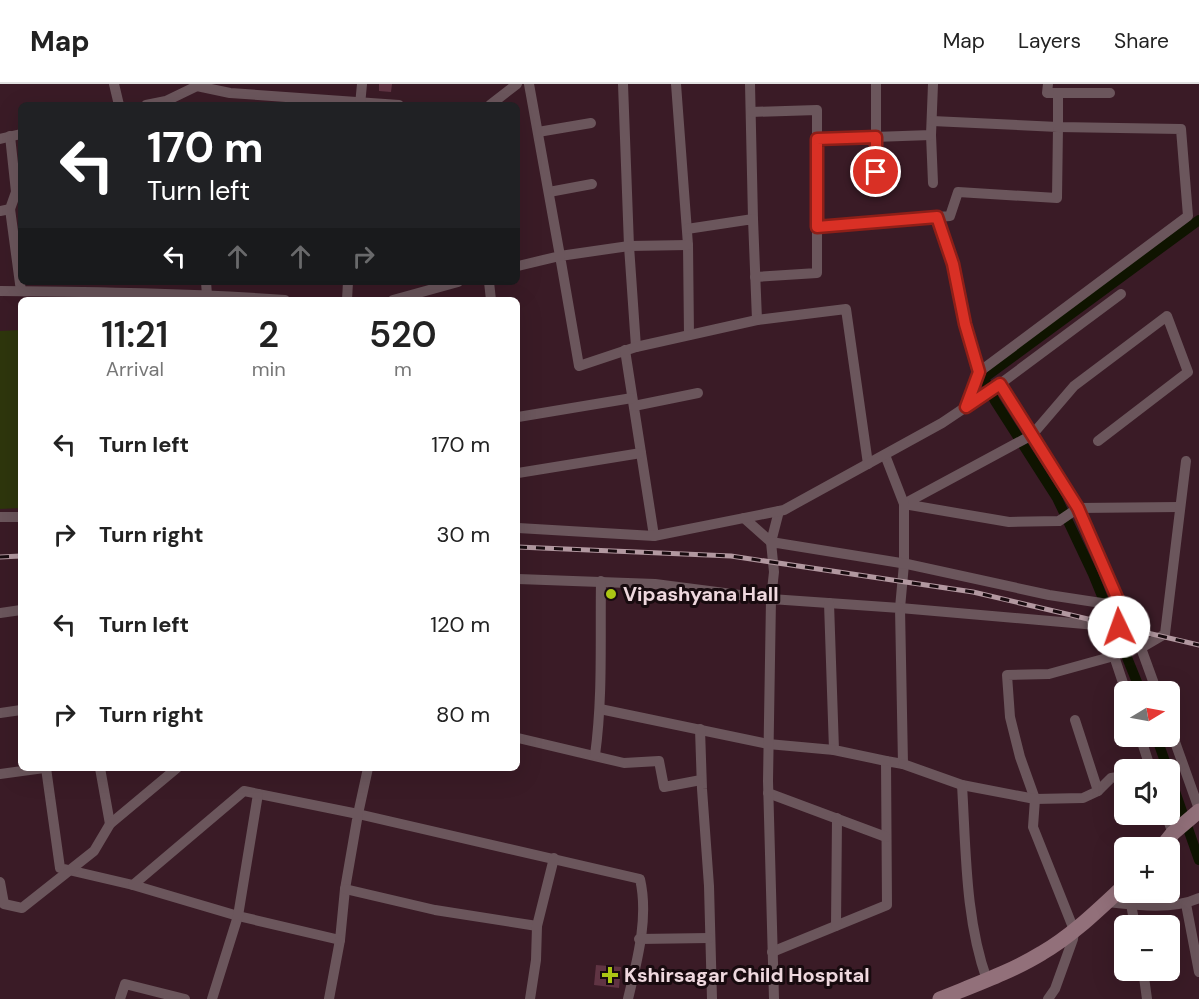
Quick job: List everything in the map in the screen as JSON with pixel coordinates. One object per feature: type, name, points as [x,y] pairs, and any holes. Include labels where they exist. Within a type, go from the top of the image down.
[{"type":"street","points":[[114,84],[118,102]]},
{"type":"street","points":[[361,102],[362,84]]},
{"type":"street","points":[[494,102],[517,84]]},
{"type":"street","points":[[529,84],[579,366],[630,348],[757,320],[846,309],[868,464]]},
{"type":"street","points":[[623,84],[633,402],[654,536]]},
{"type":"street","points":[[676,84],[688,245],[689,335]]},
{"type":"street","points":[[750,84],[757,320]]},
{"type":"street","points":[[876,84],[876,189]]},
{"type":"street","points":[[933,84],[931,135],[933,183]]},
{"type":"street","points":[[1048,84],[1047,93],[1110,93]]},
{"type":"street","points":[[158,102],[197,86],[230,93],[337,102]]},
{"type":"street","points":[[817,227],[950,216],[958,192],[1057,198],[1058,93]]},
{"type":"street","points":[[751,112],[817,110],[817,273],[755,277]]},
{"type":"street","points":[[932,121],[1058,127],[1181,129],[1188,216],[979,372],[966,407]]},
{"type":"street","points":[[538,132],[591,123]]},
{"type":"street","points":[[817,139],[931,135]]},
{"type":"street","points":[[5,138],[18,191],[5,210],[18,276]]},
{"type":"street","points":[[549,192],[592,184]]},
{"type":"street","points":[[937,217],[953,264],[965,324],[979,372]]},
{"type":"street","points":[[687,229],[753,219]]},
{"type":"street","points":[[520,266],[560,256],[629,246],[688,245]]},
{"type":"street","points":[[20,285],[21,291]]},
{"type":"street","points":[[206,285],[207,295]]},
{"type":"street","points":[[403,297],[447,285]]},
{"type":"street","points":[[0,291],[89,287],[150,288],[188,297],[207,295],[238,297]]},
{"type":"street","points":[[520,528],[654,536],[779,512],[942,423],[1000,384],[1121,294]]},
{"type":"street","points":[[904,504],[1032,435],[1074,386],[1167,316],[1188,372],[1098,441]]},
{"type":"street","points":[[1000,384],[1078,508],[1130,629],[1141,648],[1153,681]]},
{"type":"street","points":[[520,417],[698,393]]},
{"type":"street","points":[[520,473],[641,453]]},
{"type":"street","points":[[885,455],[904,504],[904,564],[900,608],[903,764]]},
{"type":"street","points":[[1141,648],[1165,634],[1186,461]]},
{"type":"street","points":[[904,504],[1009,522],[1059,521],[1078,508],[1179,507]]},
{"type":"street","points":[[774,999],[768,744],[771,599],[774,572],[771,542],[779,512]]},
{"type":"street","points":[[0,517],[18,517]]},
{"type":"street","points":[[744,518],[771,542],[904,564],[1123,611]]},
{"type":"street","points":[[520,579],[676,586],[771,599],[1119,627],[1123,611]]},
{"type":"street","points":[[595,755],[602,672],[601,581]]},
{"type":"street","points":[[829,603],[834,750]]},
{"type":"street","points":[[0,613],[18,610]]},
{"type":"street","points":[[1109,626],[1114,656],[1122,681]]},
{"type":"street","points":[[1048,999],[1055,994],[1074,930],[1033,827],[1035,799],[1020,757],[1010,717],[1007,675],[1049,674],[1114,656]]},
{"type":"street","points":[[600,709],[768,744],[834,750],[903,764],[962,785],[1035,799],[1083,798],[1098,791],[1114,778]]},
{"type":"street","points":[[0,713],[18,710]]},
{"type":"street","points":[[1075,720],[1098,791]]},
{"type":"street","points":[[700,729],[701,780],[709,886],[712,999]]},
{"type":"street","points":[[520,738],[624,763],[659,761],[664,787],[701,780]]},
{"type":"street","points":[[1170,837],[1199,810],[1177,747]]},
{"type":"street","points":[[772,952],[887,905],[886,761]]},
{"type":"street","points":[[0,774],[22,771]]},
{"type":"street","points":[[45,771],[60,868],[133,885],[238,916],[340,939]]},
{"type":"street","points":[[101,771],[110,824]]},
{"type":"street","points":[[0,882],[4,904],[22,908],[94,851],[110,824],[173,771]]},
{"type":"street","points":[[328,999],[340,939],[345,889],[367,771]]},
{"type":"street","points":[[962,785],[970,901],[982,966],[987,980]]},
{"type":"street","points":[[133,885],[244,792],[358,814],[554,858],[640,879],[644,897],[628,999]]},
{"type":"street","points":[[768,793],[886,837]]},
{"type":"street","points":[[212,999],[238,916],[258,794]]},
{"type":"street","points":[[836,926],[837,818]]},
{"type":"street","points":[[1170,825],[1173,833]]},
{"type":"street","points":[[530,999],[536,960],[537,926],[554,858]]},
{"type":"street","points":[[345,889],[435,910],[537,926]]},
{"type":"street","points":[[940,999],[1042,954],[1114,895]]},
{"type":"street","points":[[1107,902],[1186,904],[1199,898]]},
{"type":"street","points":[[1131,904],[1133,915]]},
{"type":"street","points":[[1186,904],[1199,972]]},
{"type":"street","points":[[639,939],[709,939]]},
{"type":"street","points":[[1144,981],[1146,999]]},
{"type":"street","points":[[120,999],[125,984],[185,999]]},
{"type":"green space","points":[[18,330],[18,508],[0,509],[0,331]]},
{"type":"building","points":[[379,84],[392,84],[391,92],[379,91]]},
{"type":"building","points":[[596,965],[621,967],[619,988],[594,985]]},
{"type":"waterway","points":[[1137,681],[1093,574],[1057,498],[995,401],[984,378],[1199,220]]},
{"type":"waterway","points":[[1160,747],[1164,759]]},
{"type":"waterway","points":[[1180,806],[1199,860]]},
{"type":"railway","points":[[520,547],[731,556],[973,592],[1199,645]]},
{"type":"railway","points":[[0,557],[18,556]]},
{"type":"place","name":"Vipashyana Hall","points":[[611,594]]},
{"type":"place","name":"Kshirsagar Child Hospital","points":[[610,975]]},
{"type":"route","points":[[876,172],[876,137],[817,139],[817,227],[937,217],[953,264],[965,324],[979,372],[966,407],[1000,384],[1078,508],[1125,616],[1119,627]]}]
